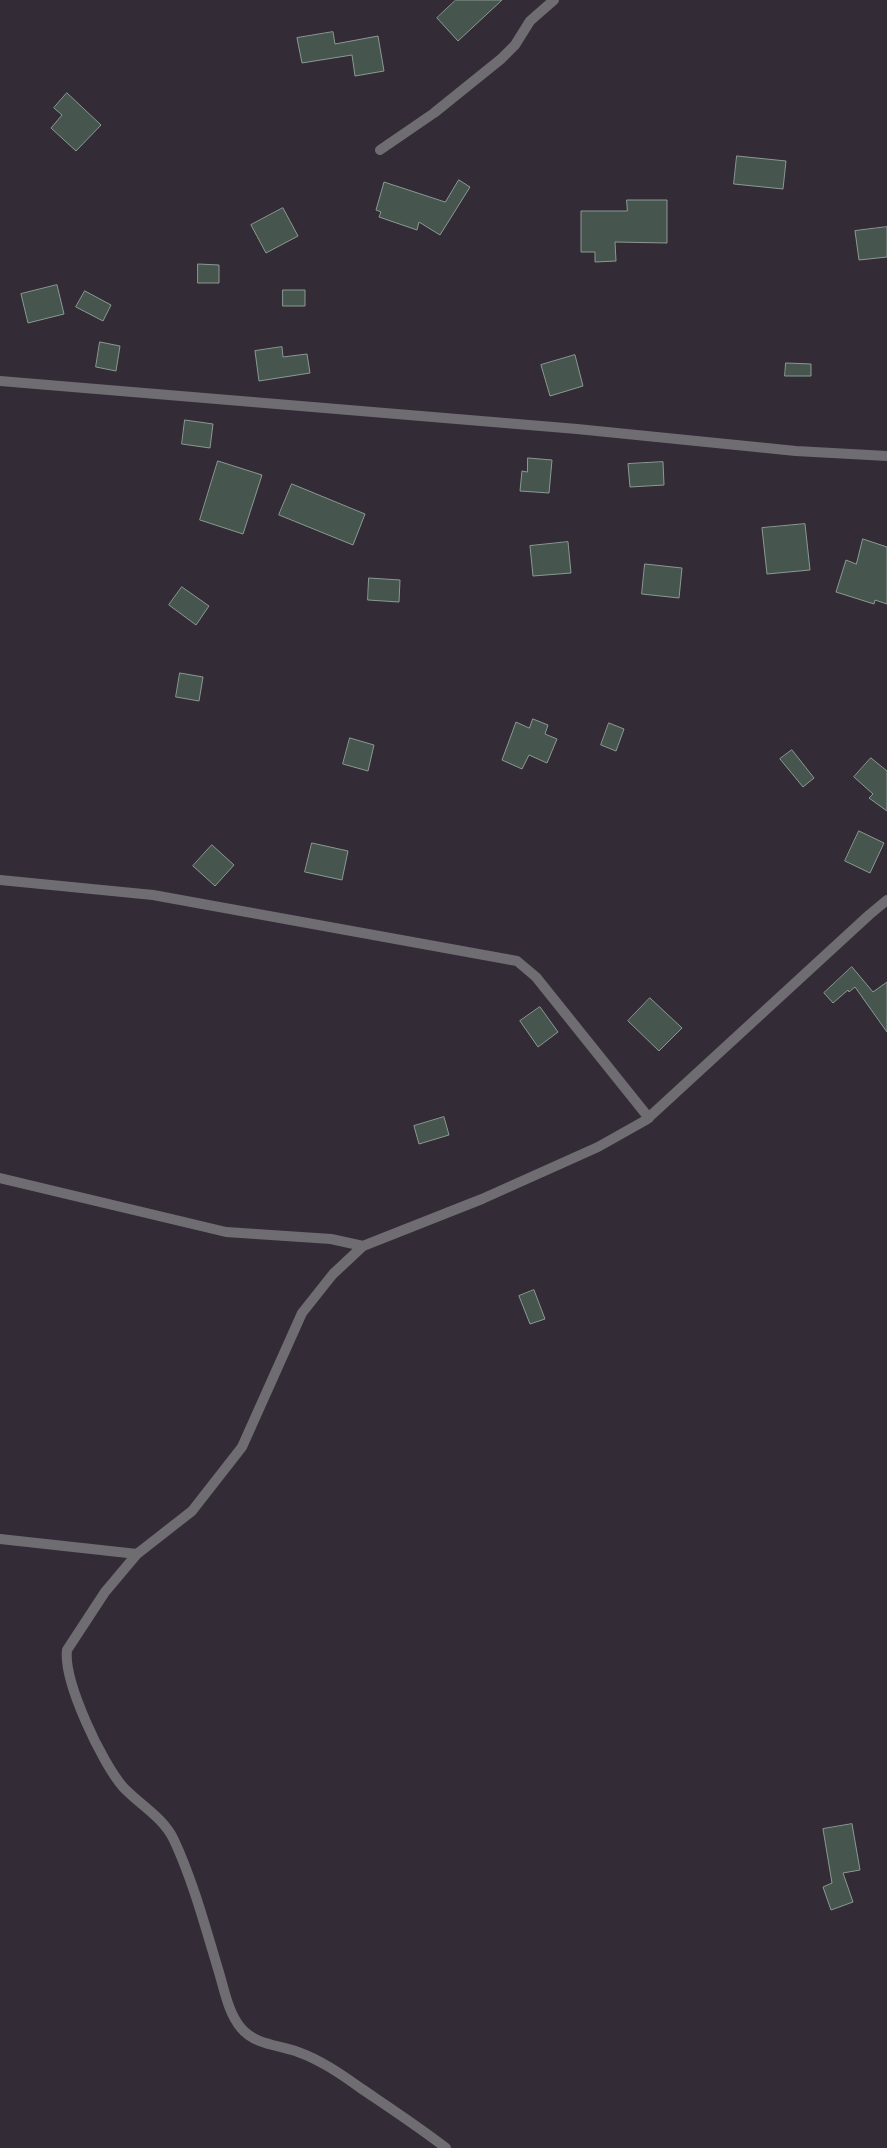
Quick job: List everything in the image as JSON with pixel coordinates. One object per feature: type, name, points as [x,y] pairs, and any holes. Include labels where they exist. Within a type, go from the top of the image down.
[{"type":"street","points":[[380,150],[434,113],[501,59],[515,45],[530,21],[554,0]]},
{"type":"street","points":[[0,381],[562,428],[796,451],[887,456]]},
{"type":"street","points":[[0,880],[153,895],[517,961],[536,977],[649,1118]]},
{"type":"street","points":[[446,2148],[334,2070],[299,2052],[256,2040],[241,2028],[234,2016],[201,1914],[174,1840],[166,1826],[123,1787],[105,1760],[89,1729],[66,1660],[67,1650],[105,1592],[137,1554],[192,1511],[242,1447],[302,1313],[333,1274],[363,1246],[489,1196],[624,1134],[649,1118],[887,900]]},
{"type":"street","points":[[0,1178],[226,1232],[331,1239],[363,1246]]},
{"type":"street","points":[[0,1539],[137,1554]]},
{"type":"building","points":[[456,0],[502,0],[458,41],[437,18]]},
{"type":"building","points":[[333,32],[335,44],[378,36],[384,71],[355,76],[352,55],[302,63],[297,38]]},
{"type":"building","points":[[67,93],[101,125],[76,151],[51,128],[62,115],[54,108]]},
{"type":"building","points":[[737,156],[786,161],[783,189],[734,184]]},
{"type":"building","points":[[459,180],[470,187],[440,235],[419,222],[417,230],[379,217],[381,212],[376,210],[384,182],[445,202]]},
{"type":"building","points":[[627,200],[667,200],[667,243],[615,242],[616,261],[595,262],[595,252],[581,252],[581,211],[627,211]]},
{"type":"building","points":[[283,208],[298,236],[266,253],[251,225]]},
{"type":"building","points":[[887,227],[887,257],[859,260],[855,231]]},
{"type":"building","points":[[198,264],[219,265],[219,283],[198,283]]},
{"type":"building","points":[[57,285],[64,314],[28,323],[21,294]]},
{"type":"building","points":[[283,290],[305,290],[305,306],[283,306]]},
{"type":"building","points":[[85,291],[111,305],[103,321],[76,307]]},
{"type":"building","points":[[100,342],[120,346],[116,371],[96,367]]},
{"type":"building","points":[[282,347],[283,357],[307,354],[310,373],[259,381],[255,351]]},
{"type":"building","points":[[575,355],[583,386],[550,396],[541,365]]},
{"type":"building","points":[[786,363],[811,364],[811,376],[785,376]]},
{"type":"building","points":[[185,420],[213,424],[210,448],[182,444]]},
{"type":"building","points":[[528,458],[552,460],[549,493],[520,491],[522,471],[527,472]]},
{"type":"building","points":[[218,461],[262,475],[243,534],[200,520]]},
{"type":"building","points":[[663,462],[664,485],[630,487],[628,464]]},
{"type":"building","points":[[292,484],[365,514],[353,545],[279,515]]},
{"type":"building","points":[[805,524],[810,570],[767,574],[762,528]]},
{"type":"building","points":[[863,539],[887,547],[887,604],[875,600],[874,604],[836,592],[846,560],[856,564]]},
{"type":"building","points":[[568,542],[571,573],[533,576],[530,546]]},
{"type":"building","points":[[645,564],[682,568],[679,598],[642,594]]},
{"type":"building","points":[[369,578],[400,580],[399,602],[368,600]]},
{"type":"building","points":[[182,587],[209,606],[196,625],[169,605]]},
{"type":"building","points":[[180,673],[203,677],[199,701],[176,697]]},
{"type":"building","points":[[533,719],[548,725],[545,734],[557,739],[547,763],[529,755],[522,769],[502,760],[516,722],[529,728]]},
{"type":"building","points":[[609,723],[624,729],[616,751],[601,745]]},
{"type":"building","points":[[350,738],[374,745],[368,771],[343,764]]},
{"type":"building","points":[[792,750],[814,778],[803,787],[780,759]]},
{"type":"building","points":[[871,758],[887,771],[887,811],[869,798],[873,794],[854,777]]},
{"type":"building","points":[[859,831],[884,843],[870,873],[845,861]]},
{"type":"building","points":[[312,843],[348,851],[342,880],[305,872]]},
{"type":"building","points":[[212,845],[234,865],[215,886],[193,866]]},
{"type":"building","points":[[852,967],[873,992],[887,982],[887,1032],[855,987],[849,992],[848,990],[833,1003],[824,993]]},
{"type":"building","points":[[650,998],[682,1028],[659,1051],[628,1021]]},
{"type":"building","points":[[540,1007],[558,1032],[538,1047],[520,1021]]},
{"type":"building","points":[[444,1117],[449,1135],[419,1144],[414,1126]]},
{"type":"building","points":[[534,1290],[545,1319],[530,1324],[519,1296]]},
{"type":"building","points":[[852,1824],[860,1870],[843,1873],[853,1902],[831,1910],[823,1887],[832,1883],[823,1829]]}]
